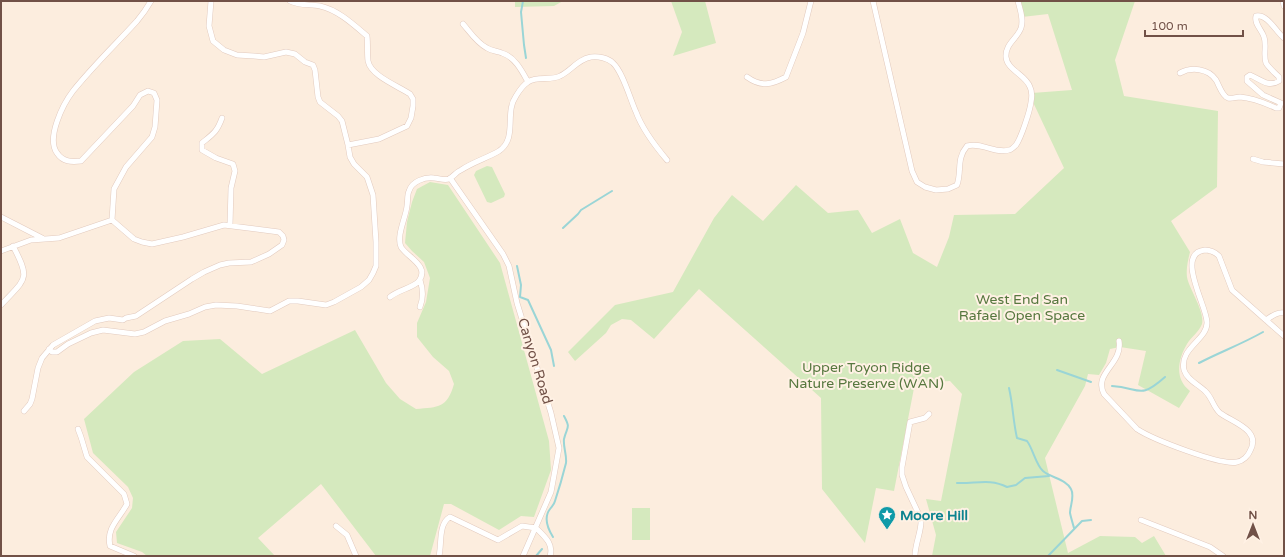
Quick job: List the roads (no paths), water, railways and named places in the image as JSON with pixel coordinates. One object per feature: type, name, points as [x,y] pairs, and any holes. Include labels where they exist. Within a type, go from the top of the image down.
[{"type":"street","points":[[112,220],[114,189],[126,167],[152,136],[155,127],[156,100],[154,93],[148,91],[140,95],[133,106],[81,161],[71,162],[61,158],[55,150],[54,134],[61,110],[73,92],[139,19],[151,1]]},
{"type":"street","points":[[49,349],[52,352],[57,352],[78,339],[102,330],[135,334],[144,332],[165,321],[189,314],[205,307],[216,305],[237,306],[270,311],[289,301],[326,305],[361,287],[369,280],[376,266],[373,195],[367,177],[354,164],[350,157],[342,121],[320,102],[318,97],[316,70],[313,65],[305,62],[295,54],[286,52],[264,57],[237,55],[224,50],[213,41],[209,26],[212,1]]},
{"type":"street","points":[[290,1],[295,4],[319,6],[332,10],[348,20],[367,36],[368,60],[370,67],[375,73],[410,94],[413,99],[411,118],[407,126],[379,139],[348,145]]},
{"type":"street","points":[[747,77],[756,83],[766,84],[776,82],[786,77],[803,33],[812,1]]},
{"type":"street","points":[[873,1],[912,171],[917,182],[925,188],[936,190],[948,189],[957,185],[959,180],[960,157],[967,146],[977,145],[1002,151],[1009,150],[1017,144],[1031,107],[1032,100],[1030,87],[1027,81],[1010,66],[1006,58],[1006,50],[1021,27],[1022,17],[1018,1]]},
{"type":"street","points":[[1283,1],[1284,6]]},
{"type":"street","points":[[1180,73],[1186,70],[1200,70],[1214,78],[1225,96],[1229,98],[1239,97],[1250,99],[1279,108],[1281,103],[1263,95],[1247,81],[1247,77],[1250,75],[1264,83],[1276,83],[1279,81],[1279,77],[1267,64],[1265,59],[1264,37],[1257,25],[1255,19],[1256,16],[1264,17],[1284,38]]},
{"type":"street","points":[[463,24],[471,34],[487,48],[507,55],[514,61],[521,69],[528,82]]},
{"type":"street","points":[[420,307],[423,296],[420,280],[422,275],[421,269],[400,245],[409,191],[413,185],[424,178],[450,178],[461,169],[495,153],[503,147],[510,136],[510,110],[512,104],[520,90],[528,82],[560,76],[579,62],[589,57],[601,57],[610,60],[617,68],[636,114],[659,151],[667,160]]},
{"type":"street","points":[[222,118],[215,133],[202,143],[202,150],[216,158],[232,164],[235,171],[231,188],[230,225]]},
{"type":"street","points":[[1253,158],[1263,162],[1284,164]]},
{"type":"street","name":"Canyon Road","points":[[450,178],[503,254],[509,266],[517,303],[551,413],[560,448],[551,492],[523,556]]},
{"type":"street","points":[[1,217],[43,238]]},
{"type":"street","points":[[24,411],[32,399],[38,368],[42,358],[52,345],[95,321],[109,318],[123,320],[136,316],[204,272],[229,263],[251,262],[269,254],[282,245],[284,240],[283,236],[279,232],[224,224],[183,237],[152,244],[134,239],[112,220]]},
{"type":"street","points":[[1,251],[31,240],[59,238],[112,220]]},
{"type":"street","points":[[1,304],[21,283],[24,277],[22,262],[13,246]]},
{"type":"street","points":[[1119,341],[1120,347],[1117,357],[1101,380],[1100,387],[1104,394],[1137,429],[1144,434],[1161,441],[1203,456],[1225,462],[1236,463],[1246,457],[1251,450],[1253,443],[1252,437],[1243,426],[1219,412],[1205,391],[1186,376],[1184,369],[1184,362],[1189,349],[1205,330],[1207,323],[1201,297],[1194,280],[1192,263],[1196,254],[1205,250],[1215,253],[1221,260],[1227,280],[1232,290],[1284,336]]},
{"type":"street","points":[[390,296],[420,280]]},
{"type":"street","points":[[1266,320],[1280,312],[1284,313]]},
{"type":"street","points":[[915,556],[915,549],[922,525],[921,519],[904,482],[902,467],[910,422],[925,418],[929,414]]},
{"type":"street","points":[[78,429],[86,457],[124,494],[127,504],[110,529],[110,546],[134,556]]},
{"type":"street","points":[[439,556],[443,527],[445,521],[450,517],[498,540],[522,526],[536,528],[550,545],[552,550],[550,556]]},
{"type":"street","points":[[1141,520],[1210,547],[1223,556]]},
{"type":"street","points":[[336,526],[347,535],[356,556]]},
{"type":"waterway","points":[[523,1],[521,12],[526,58]]},
{"type":"waterway","points":[[563,228],[581,210],[612,191]]},
{"type":"waterway","points":[[517,266],[521,285],[520,297],[528,300],[551,350],[554,366]]},
{"type":"waterway","points":[[1199,363],[1263,332]]},
{"type":"waterway","points":[[1057,370],[1091,382]]},
{"type":"waterway","points":[[1112,386],[1140,391],[1150,388],[1165,377]]},
{"type":"waterway","points":[[1009,388],[1017,438],[1027,441],[1038,465],[1043,471],[1066,483],[1071,489],[1072,498],[1070,513],[1074,528]]},
{"type":"waterway","points":[[553,537],[548,527],[547,516],[555,502],[566,463],[564,439],[568,426],[564,416]]},
{"type":"waterway","points":[[957,483],[988,482],[1001,484],[1007,487],[1016,485],[1025,478],[1049,476]]},
{"type":"waterway","points":[[1048,556],[1082,521],[1091,520]]},
{"type":"waterway","points":[[536,556],[542,549]]},
{"type":"place","name":"Moore Hill","points":[[887,530]]},
{"type":"park label","name":"West End San Rafael Open Space","points":[[1022,308]]},
{"type":"park label","name":"Upper Toyon Ridge Nature Preserve (WAN)","points":[[866,376]]}]
